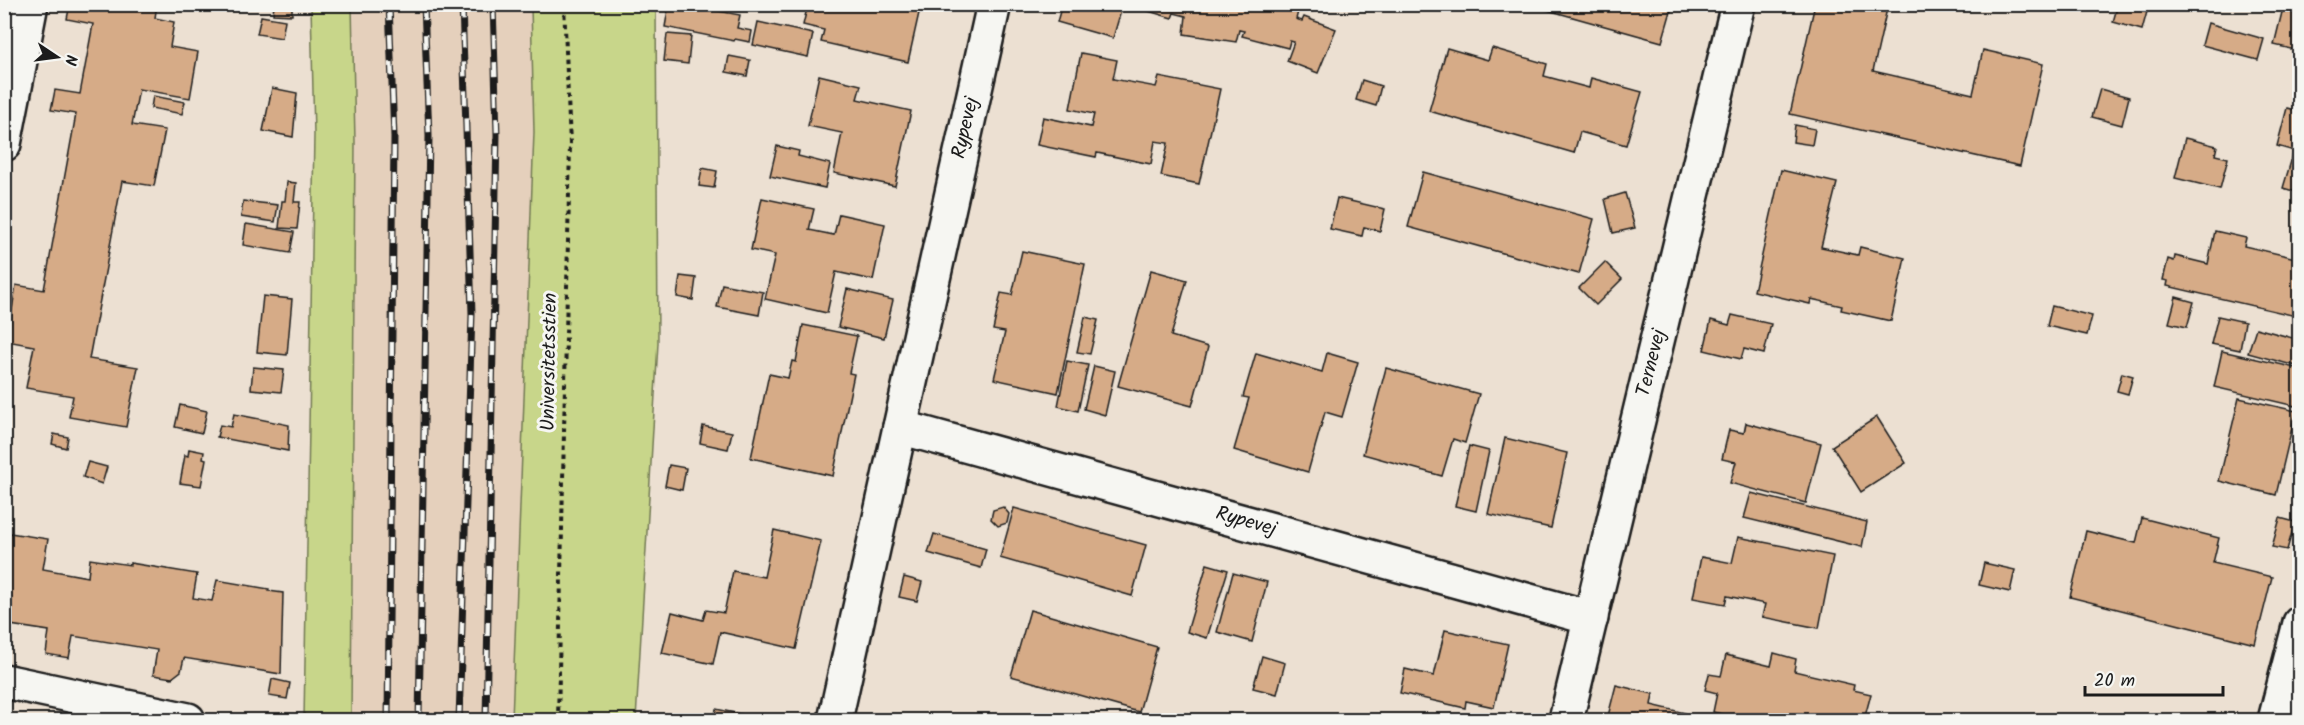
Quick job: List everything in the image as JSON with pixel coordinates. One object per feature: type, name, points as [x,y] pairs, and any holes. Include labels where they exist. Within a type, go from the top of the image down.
[{"type":"street","points":[[4,144],[31,4]]},
{"type":"street","name":"Rypevej","points":[[835,720],[994,4]]},
{"type":"street","name":"Ternevej","points":[[1566,720],[1738,4]]},
{"type":"street","name":"Rypevej","points":[[900,427],[1591,618]]},
{"type":"street","points":[[2275,720],[2300,623]]},
{"type":"street","points":[[4,681],[188,720]]},
{"type":"path","name":"Universitetsstien","points":[[558,720],[570,144],[564,4]]},
{"type":"shaded area","points":[[352,5],[531,5],[534,132],[512,720],[351,720],[355,142]]},
{"type":"green space","points":[[311,5],[352,5],[355,142],[351,720],[304,720],[314,135]]},
{"type":"green space","points":[[531,5],[656,5],[658,343],[636,720],[512,720],[534,132]]},
{"type":"building","points":[[70,4],[157,4],[155,18],[174,22],[170,47],[198,52],[190,98],[139,89],[132,125],[165,130],[154,186],[122,181],[89,359],[138,367],[126,427],[69,417],[73,396],[26,388],[34,346],[7,341],[16,285],[44,290],[76,114],[51,110],[55,90],[80,94],[93,24],[67,19]]},
{"type":"building","points":[[274,4],[292,4],[292,15],[273,14]]},
{"type":"building","points":[[669,4],[681,4],[740,15],[737,28],[752,31],[750,42],[665,27]]},
{"type":"building","points":[[808,4],[921,4],[908,62],[821,42],[824,30],[803,25]]},
{"type":"building","points":[[1062,4],[1098,4],[1121,11],[1113,38],[1057,22]]},
{"type":"building","points":[[1125,4],[1300,4],[1296,19],[1302,21],[1304,17],[1336,29],[1318,73],[1287,61],[1294,42],[1290,41],[1288,48],[1242,36],[1244,31],[1239,30],[1236,42],[1184,34],[1186,16],[1174,13],[1172,18]]},
{"type":"building","points":[[1526,4],[1673,4],[1662,42]]},
{"type":"building","points":[[1815,4],[1888,4],[1873,71],[1973,94],[1983,50],[2043,64],[2020,166],[1790,114]]},
{"type":"building","points":[[2118,4],[2134,4],[2148,8],[2142,30],[2113,22]]},
{"type":"building","points":[[2284,4],[2300,4],[2300,51],[2274,45]]},
{"type":"building","points":[[261,16],[285,20],[282,38],[257,34]]},
{"type":"building","points":[[758,22],[813,34],[808,57],[753,45]]},
{"type":"building","points":[[2208,23],[2264,39],[2258,60],[2202,45]]},
{"type":"building","points":[[667,34],[691,36],[688,64],[664,61]]},
{"type":"building","points":[[1447,48],[1488,60],[1492,48],[1547,64],[1544,76],[1589,88],[1591,78],[1642,92],[1626,145],[1580,132],[1574,153],[1429,111]]},
{"type":"building","points":[[1081,53],[1117,60],[1113,79],[1156,87],[1159,77],[1220,89],[1199,184],[1161,176],[1168,143],[1155,141],[1151,164],[1097,153],[1096,157],[1037,145],[1043,117],[1091,127],[1094,114],[1070,109]]},
{"type":"building","points":[[729,56],[750,60],[747,76],[726,72]]},
{"type":"building","points":[[819,75],[861,85],[857,99],[911,111],[895,186],[834,173],[842,133],[808,126]]},
{"type":"building","points":[[1362,80],[1381,86],[1376,106],[1356,100]]},
{"type":"building","points":[[272,88],[297,93],[293,137],[263,131]]},
{"type":"building","points":[[2100,89],[2129,97],[2122,125],[2092,117]]},
{"type":"building","points":[[153,96],[185,102],[182,114],[151,108]]},
{"type":"building","points":[[2287,108],[2300,111],[2300,193],[2283,188],[2294,151],[2277,146]]},
{"type":"building","points":[[1795,125],[1815,129],[1812,145],[1793,142]]},
{"type":"building","points":[[2185,138],[2217,146],[2215,155],[2228,158],[2220,189],[2175,178]]},
{"type":"building","points":[[777,146],[799,151],[798,156],[830,164],[825,188],[770,176]]},
{"type":"building","points":[[702,168],[717,171],[714,188],[699,186]]},
{"type":"building","points":[[1781,170],[1837,183],[1821,247],[1858,255],[1860,247],[1905,258],[1891,321],[1841,310],[1842,306],[1811,299],[1810,304],[1754,291]]},
{"type":"building","points":[[1423,172],[1594,219],[1579,274],[1408,227]]},
{"type":"building","points":[[287,182],[296,183],[294,202],[300,202],[297,229],[279,228]]},
{"type":"building","points":[[1625,193],[1635,228],[1613,233],[1605,199]]},
{"type":"building","points":[[762,198],[814,209],[809,230],[834,235],[839,214],[885,224],[873,280],[836,272],[827,313],[765,299],[775,255],[751,250]]},
{"type":"building","points":[[1337,198],[1385,209],[1380,231],[1364,227],[1362,236],[1330,229]]},
{"type":"building","points":[[243,201],[278,205],[275,222],[241,217]]},
{"type":"building","points":[[246,224],[294,232],[290,253],[243,245]]},
{"type":"building","points":[[2215,231],[2246,238],[2244,246],[2300,259],[2300,324],[2295,322],[2296,316],[2167,286],[2168,281],[2163,280],[2168,259],[2174,261],[2175,256],[2208,264]]},
{"type":"building","points":[[1022,251],[1085,264],[1058,393],[994,379],[1005,332],[993,330],[1001,293],[1012,295]]},
{"type":"building","points":[[1605,262],[1622,279],[1596,305],[1579,288]]},
{"type":"building","points":[[1151,270],[1187,280],[1171,336],[1208,347],[1192,406],[1118,386]]},
{"type":"building","points":[[680,276],[696,278],[693,300],[677,297]]},
{"type":"building","points":[[722,284],[763,292],[759,315],[717,307]]},
{"type":"building","points":[[847,289],[893,300],[884,338],[838,327]]},
{"type":"building","points":[[263,296],[292,299],[287,355],[257,352]]},
{"type":"building","points":[[2176,297],[2194,302],[2187,327],[2169,323]]},
{"type":"building","points":[[2052,306],[2092,316],[2087,335],[2047,326]]},
{"type":"building","points":[[1732,315],[1771,324],[1764,354],[1744,349],[1741,359],[1704,350],[1711,320],[1729,325]]},
{"type":"building","points":[[2218,316],[2245,322],[2240,350],[2211,344]]},
{"type":"building","points":[[1085,317],[1098,320],[1090,354],[1077,352]]},
{"type":"building","points":[[803,325],[857,336],[849,373],[854,374],[833,476],[751,458],[769,374],[788,378],[792,361],[796,362]]},
{"type":"building","points":[[2256,328],[2300,340],[2300,367],[2248,353]]},
{"type":"building","points":[[2222,351],[2300,369],[2300,390],[2295,406],[2214,387]]},
{"type":"building","points":[[1256,353],[1322,372],[1327,353],[1358,362],[1342,417],[1325,412],[1308,472],[1234,450],[1249,398],[1243,397]]},
{"type":"building","points":[[1067,361],[1088,365],[1078,411],[1058,406]]},
{"type":"building","points":[[1094,366],[1115,371],[1105,415],[1084,409]]},
{"type":"building","points":[[253,367],[284,370],[281,392],[251,389]]},
{"type":"building","points":[[1386,368],[1479,394],[1465,443],[1453,439],[1442,476],[1363,454]]},
{"type":"building","points":[[2122,373],[2133,376],[2128,394],[2117,391]]},
{"type":"building","points":[[2239,398],[2296,411],[2276,495],[2219,481]]},
{"type":"building","points":[[180,405],[207,411],[202,433],[175,427]]},
{"type":"building","points":[[234,414],[289,425],[288,451],[217,437],[220,425],[231,427]]},
{"type":"building","points":[[1877,417],[1906,463],[1861,492],[1832,446]]},
{"type":"building","points":[[1746,423],[1821,443],[1806,503],[1730,483],[1736,462],[1722,459],[1729,430],[1744,433]]},
{"type":"building","points":[[703,426],[732,432],[728,449],[700,443]]},
{"type":"building","points":[[54,434],[68,437],[66,448],[52,444]]},
{"type":"building","points":[[1505,438],[1567,453],[1551,528],[1488,514]]},
{"type":"building","points":[[1469,446],[1489,451],[1476,511],[1455,506]]},
{"type":"building","points":[[189,449],[204,452],[203,458],[206,459],[201,486],[180,483],[185,455],[188,456]]},
{"type":"building","points":[[88,462],[107,467],[102,484],[83,477]]},
{"type":"building","points":[[669,465],[686,468],[682,490],[665,486]]},
{"type":"building","points":[[1751,493],[1867,522],[1862,547],[1744,518]]},
{"type":"building","points":[[1003,507],[1009,514],[1007,523],[998,526],[991,519],[993,510]]},
{"type":"building","points":[[1014,508],[1146,545],[1132,596],[1000,558]]},
{"type":"building","points":[[2142,518],[2219,538],[2213,563],[2272,577],[2255,644],[2070,597],[2086,531],[2136,543]]},
{"type":"building","points":[[2280,518],[2295,522],[2287,550],[2272,547]]},
{"type":"building","points":[[774,530],[821,541],[796,649],[720,632],[713,664],[662,653],[672,612],[703,620],[706,610],[724,613],[733,571],[764,577]]},
{"type":"building","points":[[4,532],[48,539],[43,569],[88,577],[90,559],[197,574],[193,598],[212,601],[217,580],[283,593],[281,674],[184,658],[181,671],[172,678],[153,675],[157,650],[73,636],[69,658],[46,654],[49,631],[4,624]]},
{"type":"building","points":[[934,534],[986,549],[981,568],[928,553]]},
{"type":"building","points":[[1738,537],[1833,556],[1819,628],[1762,617],[1765,604],[1727,596],[1725,604],[1693,598],[1701,557],[1732,563]]},
{"type":"building","points":[[1984,563],[2015,570],[2010,592],[1979,585]]},
{"type":"building","points":[[1207,564],[1228,570],[1207,638],[1187,632]]},
{"type":"building","points":[[1233,573],[1267,582],[1252,642],[1217,632]]},
{"type":"building","points":[[904,577],[922,582],[917,601],[899,597]]},
{"type":"building","points":[[1030,610],[1157,647],[1139,712],[1011,676]]},
{"type":"building","points":[[1445,630],[1508,644],[1494,707],[1466,701],[1465,708],[1400,693],[1405,669],[1434,676]]},
{"type":"building","points":[[1774,653],[1796,659],[1794,671],[1854,685],[1853,690],[1871,694],[1864,720],[1747,720],[1713,712],[1717,693],[1705,690],[1709,674],[1721,676],[1726,655],[1771,666]]},
{"type":"building","points":[[1262,656],[1285,663],[1277,694],[1253,688]]},
{"type":"building","points":[[272,679],[290,683],[287,699],[269,696]]},
{"type":"building","points":[[1616,685],[1653,694],[1651,705],[1685,713],[1682,720],[1607,720]]},
{"type":"building","points":[[716,709],[768,720],[714,720]]},
{"type":"building","points":[[1477,714],[1503,720],[1475,720]]},
{"type":"railway","points":[[388,720],[394,137],[389,4]]},
{"type":"railway","points":[[419,720],[429,136],[424,4]]},
{"type":"railway","points":[[459,720],[472,314],[462,4]]},
{"type":"railway","points":[[486,720],[497,134],[493,4]]}]
